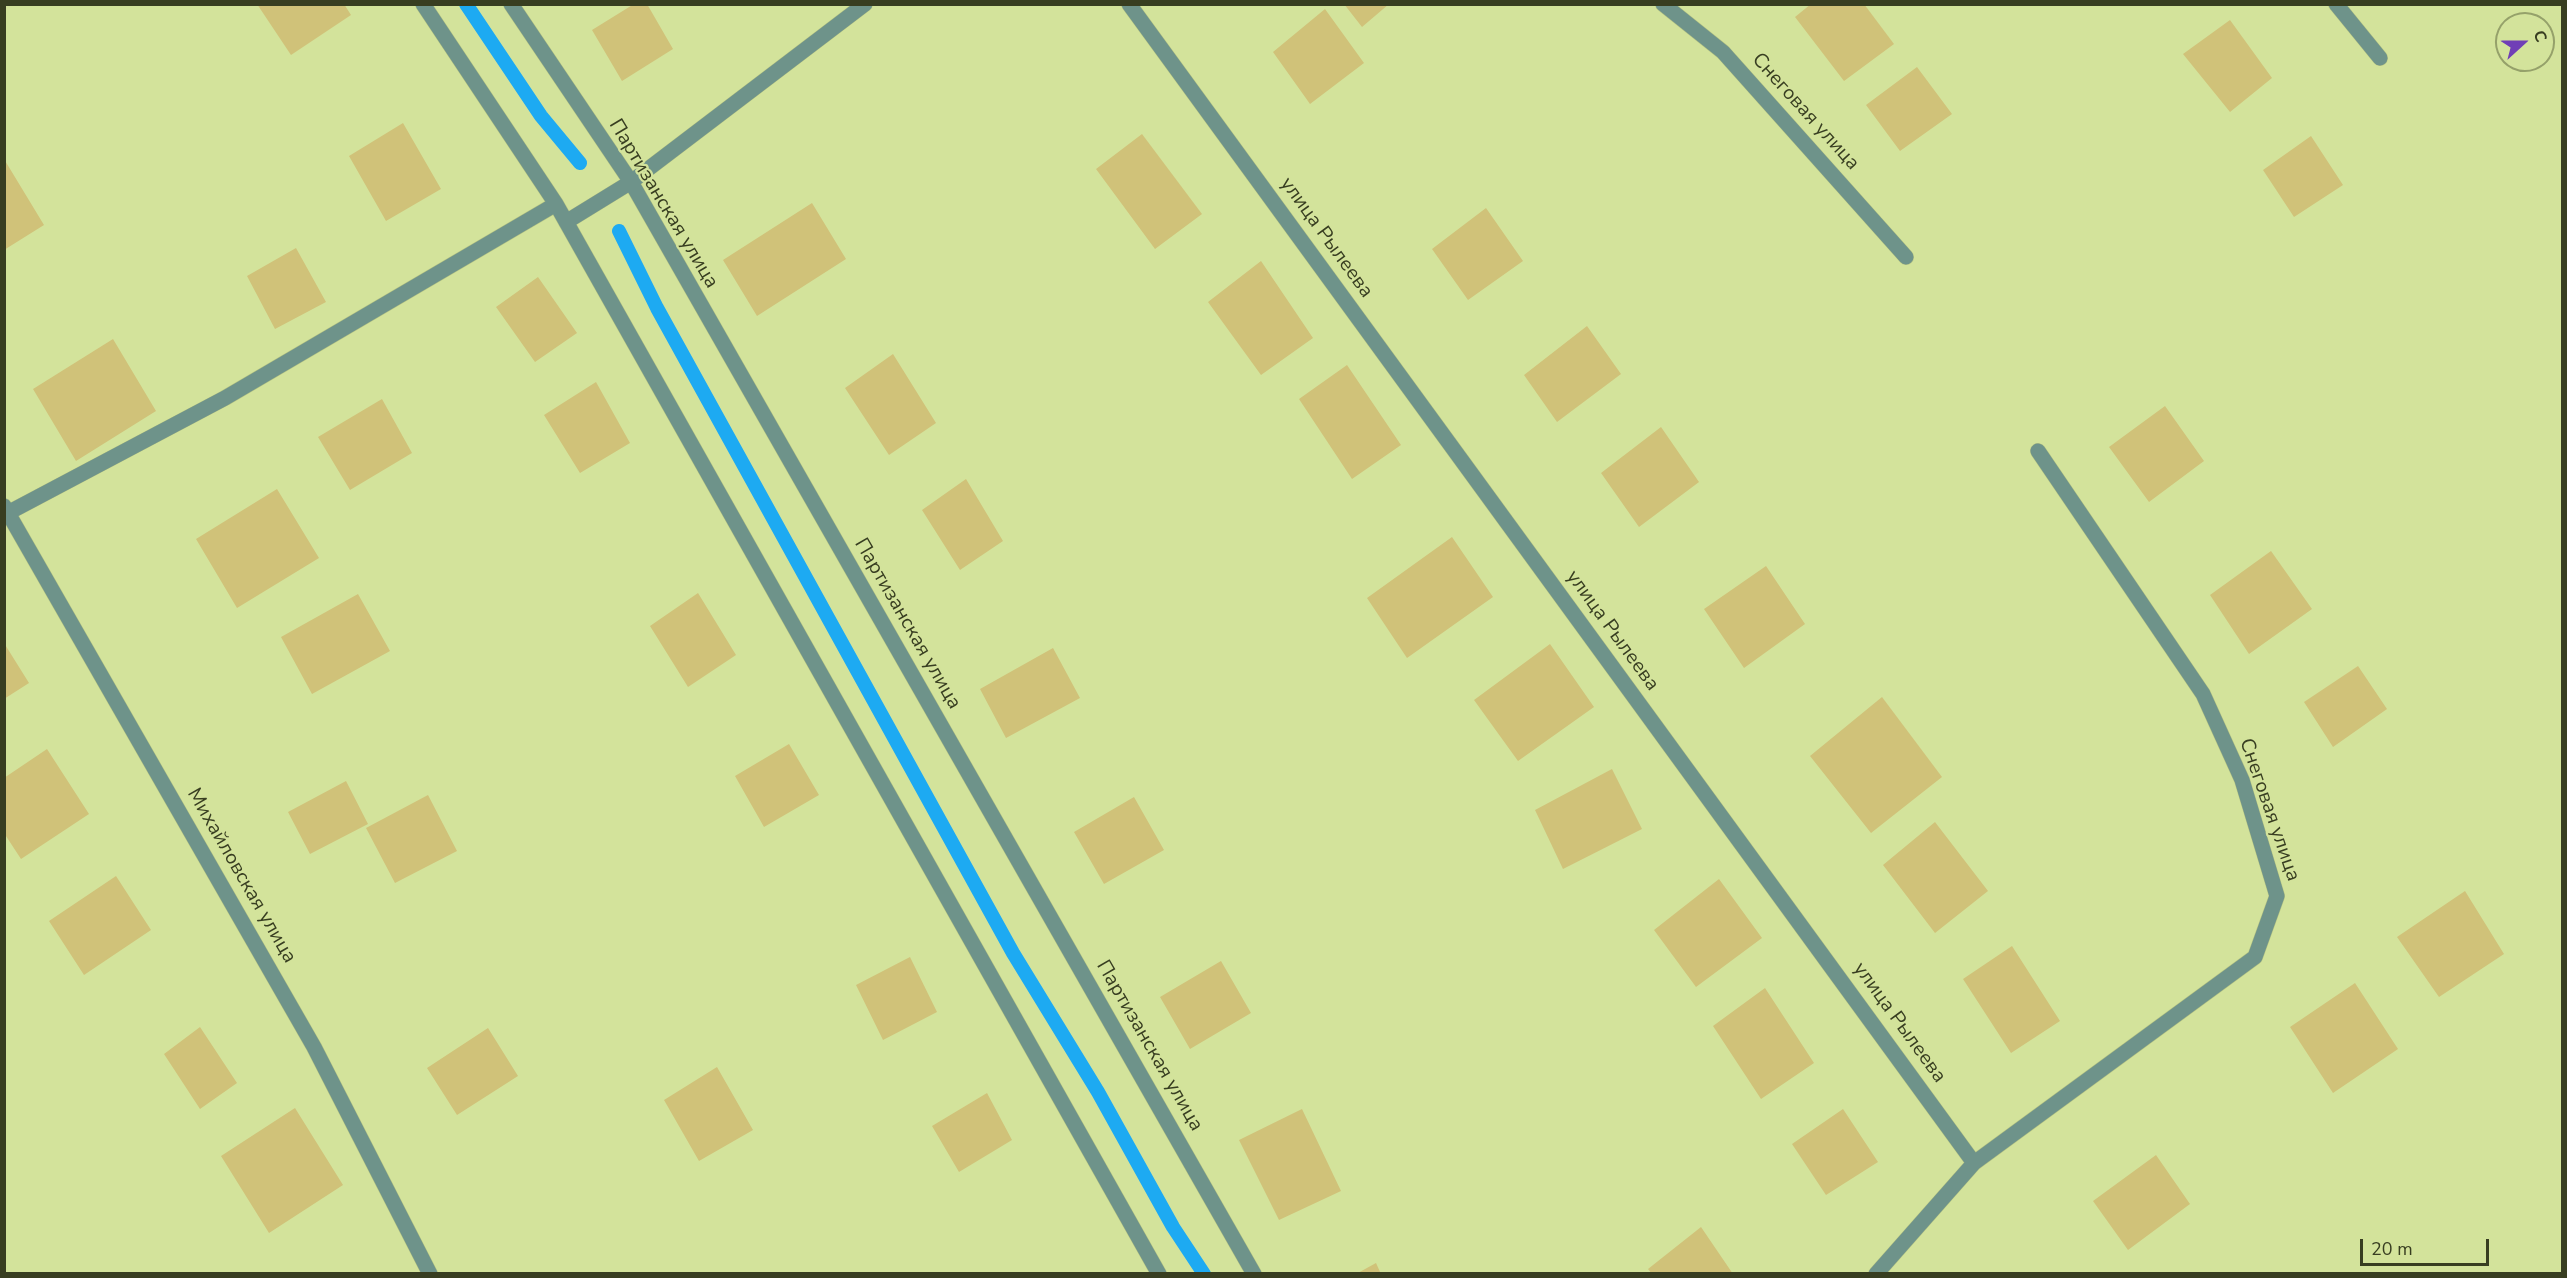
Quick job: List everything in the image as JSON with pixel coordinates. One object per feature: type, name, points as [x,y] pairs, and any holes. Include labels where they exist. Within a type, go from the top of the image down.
[{"type":"street","points":[[423,4],[556,204],[1159,1274]]},
{"type":"street","name":"Партизанская улица","points":[[511,4],[631,182],[1254,1274]]},
{"type":"street","points":[[566,222],[631,182],[866,4]]},
{"type":"street","name":"улица Рылеева","points":[[1129,4],[1974,1163]]},
{"type":"street","name":"Снеговая улица","points":[[1663,4],[1723,52],[1906,257]]},
{"type":"street","points":[[2336,4],[2380,58]]},
{"type":"street","points":[[6,511],[225,398],[556,204]]},
{"type":"street","name":"Снеговая улица","points":[[1974,1163],[2254,957],[2277,896],[2242,780],[2203,694],[2038,451]]},
{"type":"street","name":"Михайловская улица","points":[[6,511],[314,1047],[430,1274]]},
{"type":"street","points":[[1876,1274],[1974,1163]]},
{"type":"building","points":[[257,4],[344,4],[351,15],[291,55]]},
{"type":"building","points":[[634,4],[647,4],[673,49],[622,81],[592,30]]},
{"type":"building","points":[[1344,4],[1389,4],[1362,27]]},
{"type":"building","points":[[1811,4],[1864,4],[1894,44],[1844,81],[1795,17]]},
{"type":"building","points":[[1325,9],[1364,63],[1310,104],[1273,52]]},
{"type":"building","points":[[2230,20],[2272,78],[2230,112],[2183,54]]},
{"type":"building","points":[[1917,67],[1952,114],[1900,151],[1866,105]]},
{"type":"building","points":[[403,123],[441,189],[386,221],[349,156]]},
{"type":"building","points":[[1142,134],[1202,214],[1155,249],[1096,169]]},
{"type":"building","points":[[2311,136],[2343,185],[2294,217],[2263,170]]},
{"type":"building","points":[[4,159],[44,225],[4,250]]},
{"type":"building","points":[[812,203],[846,259],[757,316],[723,260]]},
{"type":"building","points":[[1486,208],[1523,261],[1468,300],[1432,249]]},
{"type":"building","points":[[296,248],[326,302],[275,329],[247,276]]},
{"type":"building","points":[[1261,261],[1313,338],[1261,375],[1208,302]]},
{"type":"building","points":[[538,277],[577,333],[535,362],[496,307]]},
{"type":"building","points":[[1587,326],[1621,374],[1557,422],[1524,375]]},
{"type":"building","points":[[113,339],[156,411],[76,461],[33,389]]},
{"type":"building","points":[[893,354],[936,423],[889,455],[845,388]]},
{"type":"building","points":[[1347,365],[1401,445],[1352,479],[1299,399]]},
{"type":"building","points":[[596,382],[630,443],[580,473],[544,415]]},
{"type":"building","points":[[382,399],[412,453],[350,490],[318,437]]},
{"type":"building","points":[[2165,406],[2204,461],[2149,502],[2109,447]]},
{"type":"building","points":[[1661,427],[1699,482],[1639,527],[1601,473]]},
{"type":"building","points":[[966,479],[1003,541],[960,570],[922,510]]},
{"type":"building","points":[[277,489],[319,558],[237,608],[196,539]]},
{"type":"building","points":[[1452,537],[1493,597],[1407,658],[1367,598]]},
{"type":"building","points":[[2271,551],[2312,609],[2249,654],[2210,595]]},
{"type":"building","points":[[1766,566],[1805,624],[1744,668],[1704,609]]},
{"type":"building","points":[[698,593],[736,655],[688,687],[650,626]]},
{"type":"building","points":[[358,594],[390,651],[312,694],[281,637]]},
{"type":"building","points":[[4,643],[29,683],[4,699]]},
{"type":"building","points":[[1550,644],[1594,707],[1518,761],[1474,700]]},
{"type":"building","points":[[1053,648],[1080,698],[1006,738],[980,689]]},
{"type":"building","points":[[2358,666],[2387,709],[2333,747],[2304,702]]},
{"type":"building","points":[[1882,697],[1942,777],[1871,833],[1810,756]]},
{"type":"building","points":[[789,744],[819,795],[764,827],[735,776]]},
{"type":"building","points":[[47,749],[89,814],[21,859],[4,833],[4,778]]},
{"type":"building","points":[[1612,769],[1642,829],[1563,869],[1535,810]]},
{"type":"building","points":[[346,781],[368,824],[310,854],[288,812]]},
{"type":"building","points":[[428,795],[457,851],[395,883],[366,828]]},
{"type":"building","points":[[1134,797],[1164,850],[1104,884],[1074,832]]},
{"type":"building","points":[[1935,822],[1988,891],[1935,933],[1883,865]]},
{"type":"building","points":[[116,876],[151,930],[84,975],[49,921]]},
{"type":"building","points":[[1719,879],[1762,938],[1696,987],[1654,930]]},
{"type":"building","points":[[2465,891],[2504,954],[2439,997],[2397,937]]},
{"type":"building","points":[[2012,946],[2060,1021],[2011,1053],[1963,979]]},
{"type":"building","points":[[910,957],[937,1012],[883,1040],[856,985]]},
{"type":"building","points":[[1221,961],[1251,1013],[1190,1049],[1160,997]]},
{"type":"building","points":[[2355,983],[2398,1049],[2333,1093],[2290,1027]]},
{"type":"building","points":[[1765,988],[1814,1063],[1761,1099],[1713,1026]]},
{"type":"building","points":[[200,1027],[237,1083],[200,1109],[164,1054]]},
{"type":"building","points":[[488,1028],[518,1076],[457,1115],[427,1068]]},
{"type":"building","points":[[717,1067],[753,1130],[699,1161],[664,1100]]},
{"type":"building","points":[[987,1093],[1012,1140],[959,1172],[932,1126]]},
{"type":"building","points":[[295,1108],[343,1185],[269,1233],[221,1156]]},
{"type":"building","points":[[1302,1109],[1341,1191],[1279,1220],[1239,1140]]},
{"type":"building","points":[[1843,1109],[1878,1162],[1826,1195],[1792,1144]]},
{"type":"building","points":[[2156,1155],[2190,1204],[2128,1250],[2093,1201]]},
{"type":"building","points":[[1701,1227],[1733,1274],[1652,1274],[1648,1269]]},
{"type":"building","points":[[1376,1263],[1381,1274],[1356,1274]]},
{"type":"waterway","points":[[466,4],[541,116],[580,163]]},
{"type":"waterway","points":[[619,231],[657,308],[1013,953],[1098,1092],[1173,1227],[1204,1274]]}]
